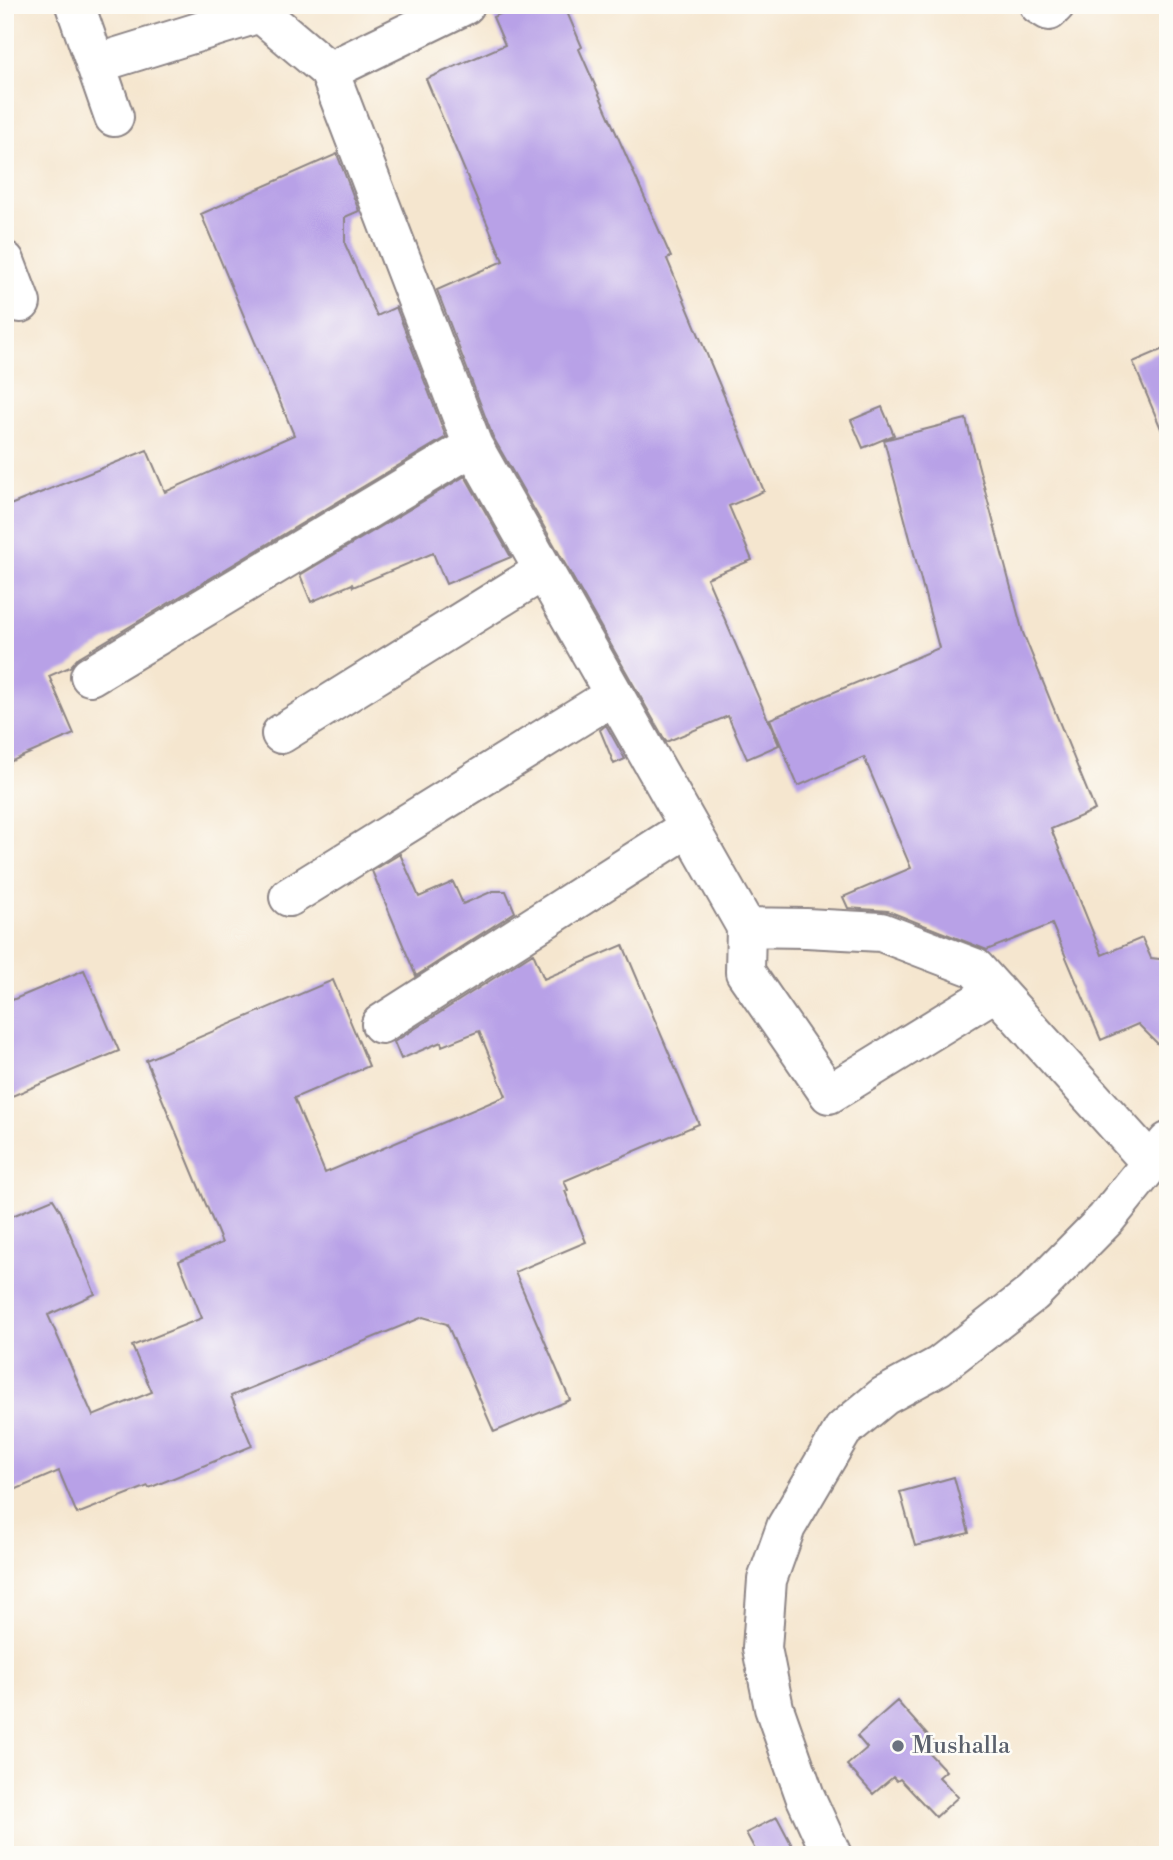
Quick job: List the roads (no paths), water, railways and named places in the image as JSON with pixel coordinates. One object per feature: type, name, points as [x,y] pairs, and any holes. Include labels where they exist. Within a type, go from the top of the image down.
[{"type":"street","points":[[75,5],[114,117]]},
{"type":"street","points":[[329,71],[464,5]]},
{"type":"street","points":[[1039,5],[1049,11],[1055,5]]},
{"type":"street","points":[[95,64],[255,9],[329,71],[473,446],[746,927],[745,972],[829,1094],[996,991]]},
{"type":"street","points":[[5,261],[21,303]]},
{"type":"street","points":[[90,676],[473,446]]},
{"type":"street","points":[[281,734],[543,571]]},
{"type":"street","points":[[289,897],[614,695]]},
{"type":"street","points":[[381,1024],[689,827]]},
{"type":"street","points":[[746,927],[881,932],[975,968],[1159,1153],[1106,1219],[1033,1293],[939,1366],[884,1396],[843,1430],[786,1527],[767,1580],[762,1648],[774,1708],[806,1796],[832,1855]]},
{"type":"place","name":"Mushalla","points":[[898,1746]]}]
